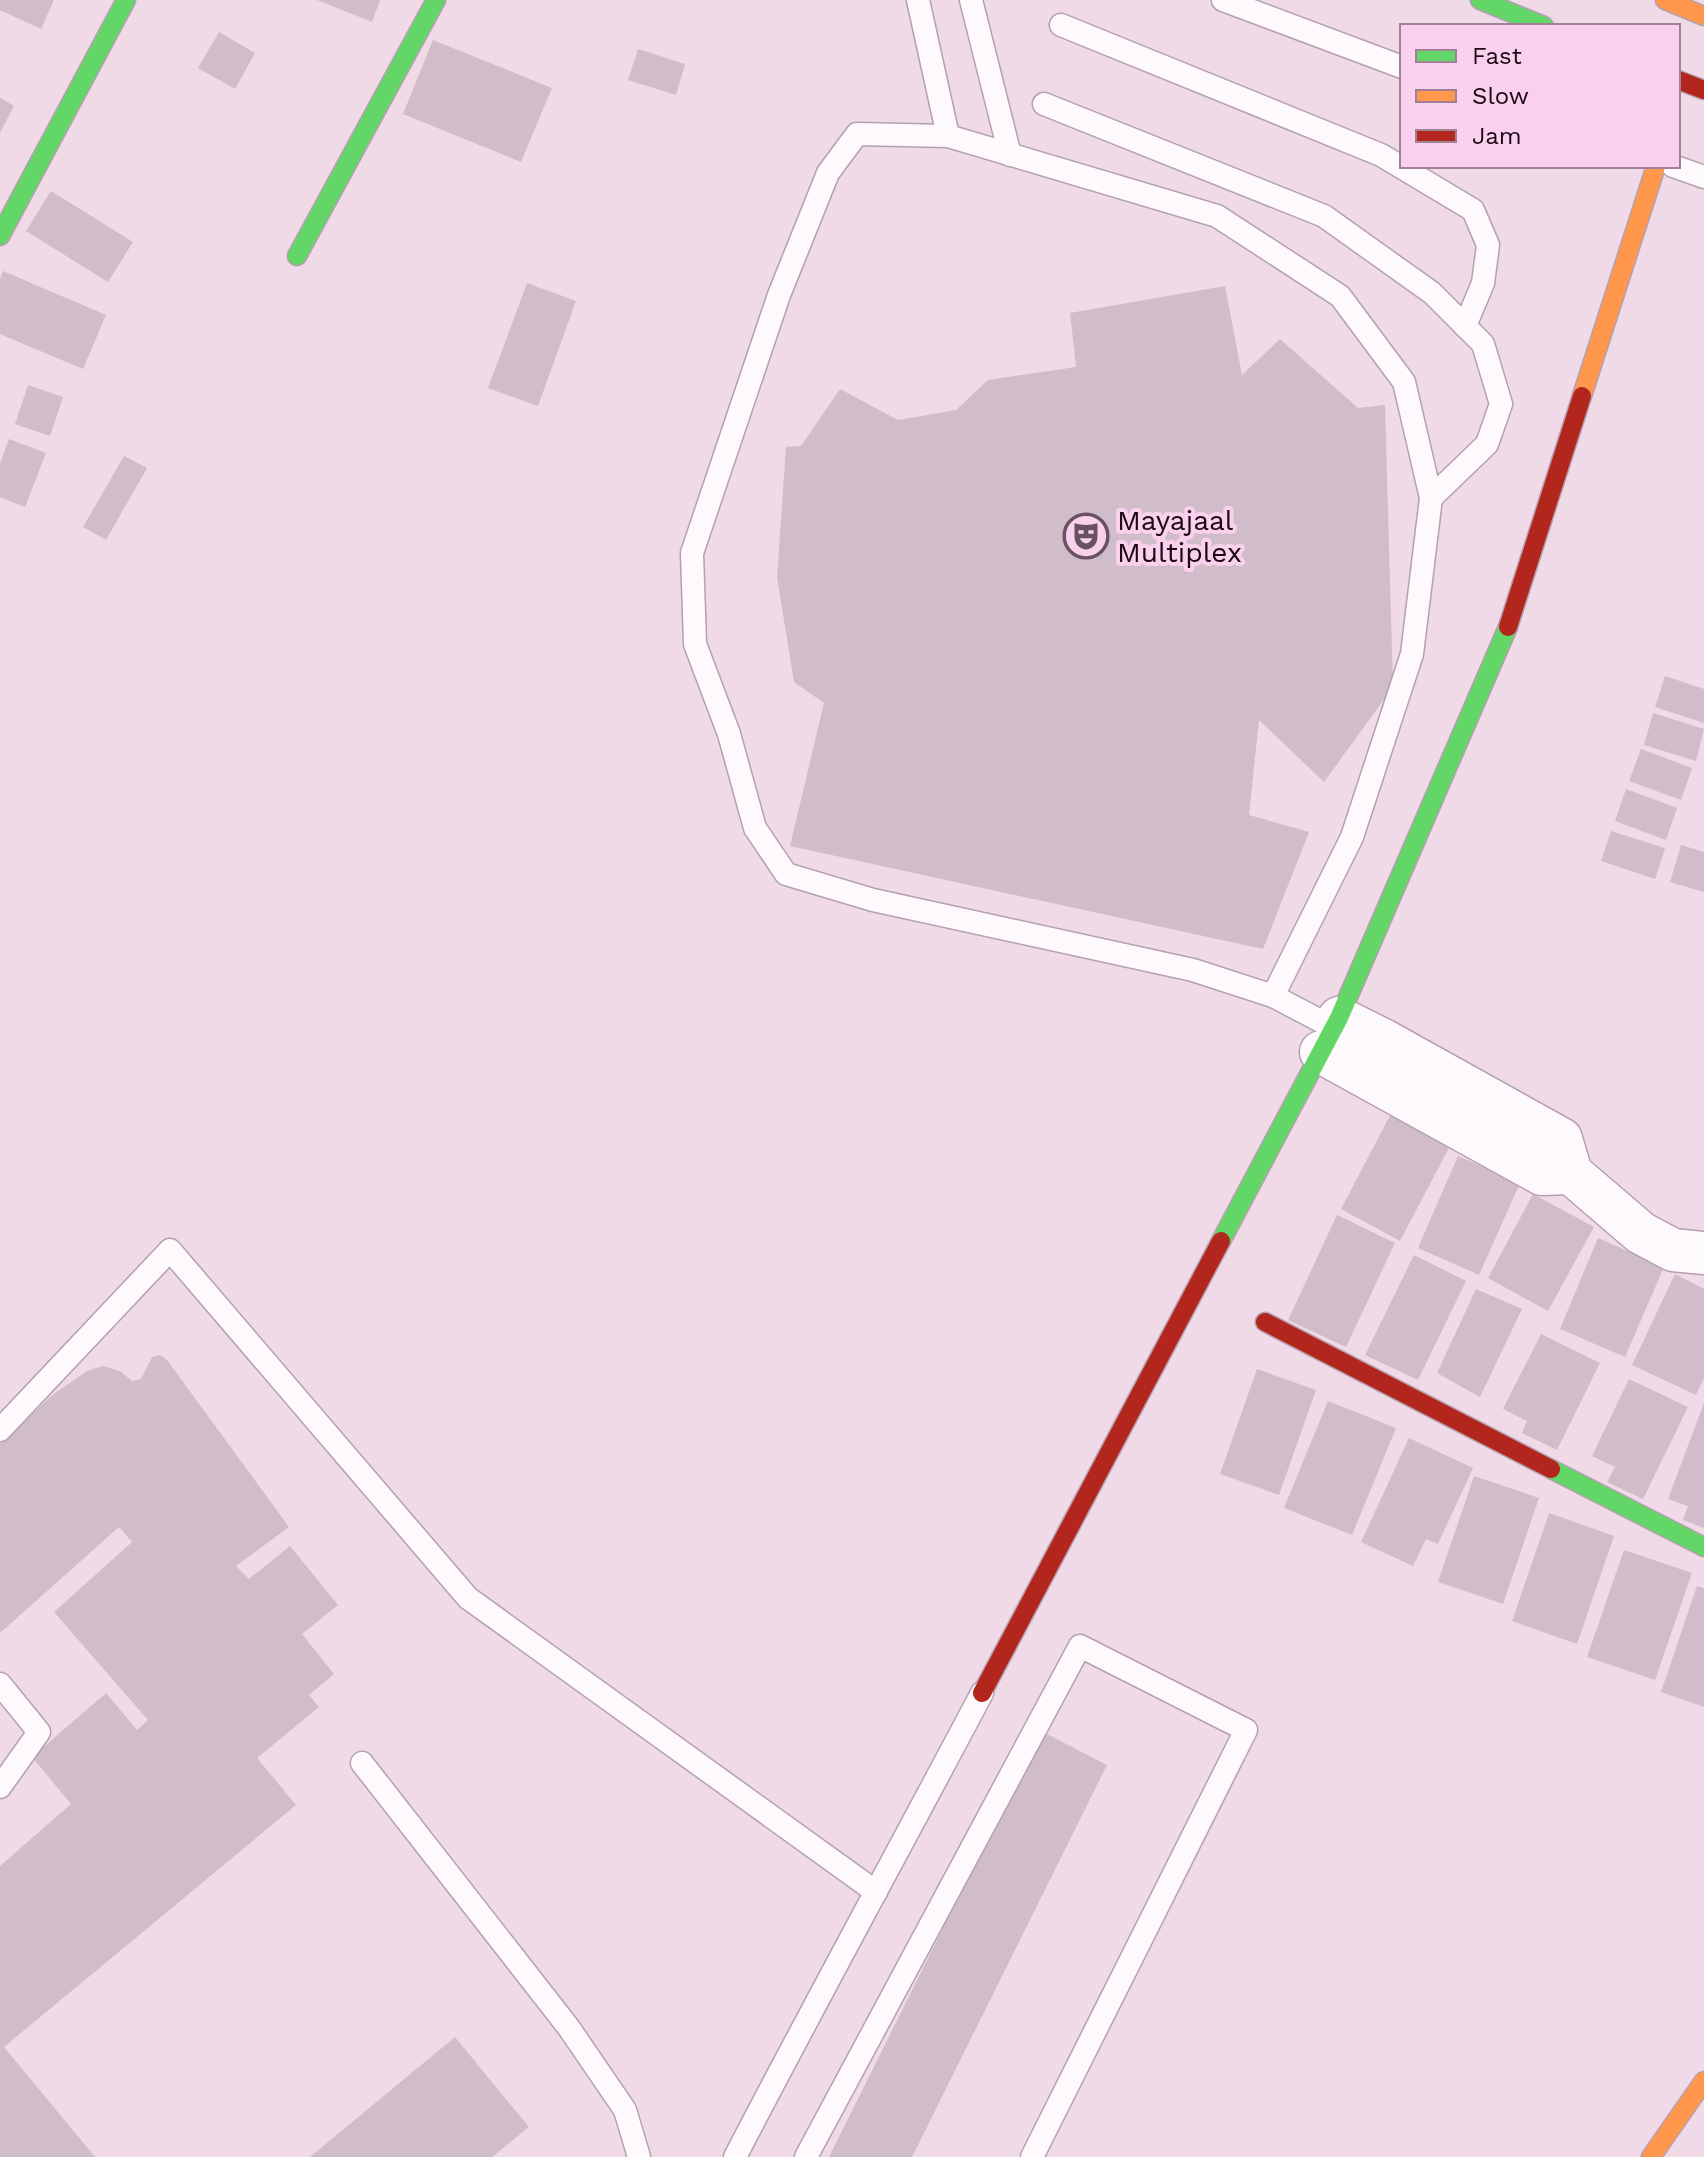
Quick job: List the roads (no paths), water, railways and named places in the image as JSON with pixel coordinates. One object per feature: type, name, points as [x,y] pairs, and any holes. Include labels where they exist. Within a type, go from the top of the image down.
[{"type":"street","points":[[0,236],[126,0]]},
{"type":"street","points":[[297,256],[436,0]]},
{"type":"street","points":[[1480,0],[1539,24]]},
{"type":"street","points":[[1665,0],[1704,16]]},
{"type":"street","points":[[1680,81],[1704,90]]},
{"type":"street","points":[[982,1693],[1331,1032],[1504,640],[1655,168]]},
{"type":"street","points":[[1331,1032],[1383,1040],[1561,1139],[1571,1173],[1641,1233],[1673,1250],[1704,1253]]},
{"type":"street","points":[[1265,1322],[1704,1547]]},
{"type":"street","points":[[1651,2157],[1704,2081]]},
{"type":"lane","points":[[918,0],[948,136]]},
{"type":"lane","points":[[971,0],[1010,155]]},
{"type":"lane","points":[[1223,0],[1400,66]]},
{"type":"lane","points":[[1061,25],[1381,155],[1400,166]]},
{"type":"lane","points":[[1044,104],[1324,216],[1432,293],[1483,344],[1501,404],[1487,444],[1431,498]]},
{"type":"lane","points":[[1273,996],[1352,837],[1412,654],[1431,498],[1404,382],[1340,296],[1217,216],[948,136],[857,134],[828,173],[779,295],[692,553],[695,644],[729,734],[755,828],[786,874],[873,900],[1193,970],[1273,996],[1331,1032]]},
{"type":"lane","points":[[1403,168],[1473,210],[1488,245],[1483,283],[1465,326]]},
{"type":"lane","points":[[1679,168],[1704,177]]},
{"type":"lane","points":[[0,1430],[170,1250],[468,1598],[876,1892]]},
{"type":"lane","points":[[806,2157],[1080,1646],[1246,1730],[1032,2157]]},
{"type":"lane","points":[[0,1684],[39,1732],[0,1787]]},
{"type":"lane","points":[[735,2157],[982,1693]]},
{"type":"lane","points":[[362,1763],[569,2028],[625,2110],[639,2157]]},
{"type":"place","name":"Mayajaal Multiplex","points":[[1086,536]]}]
